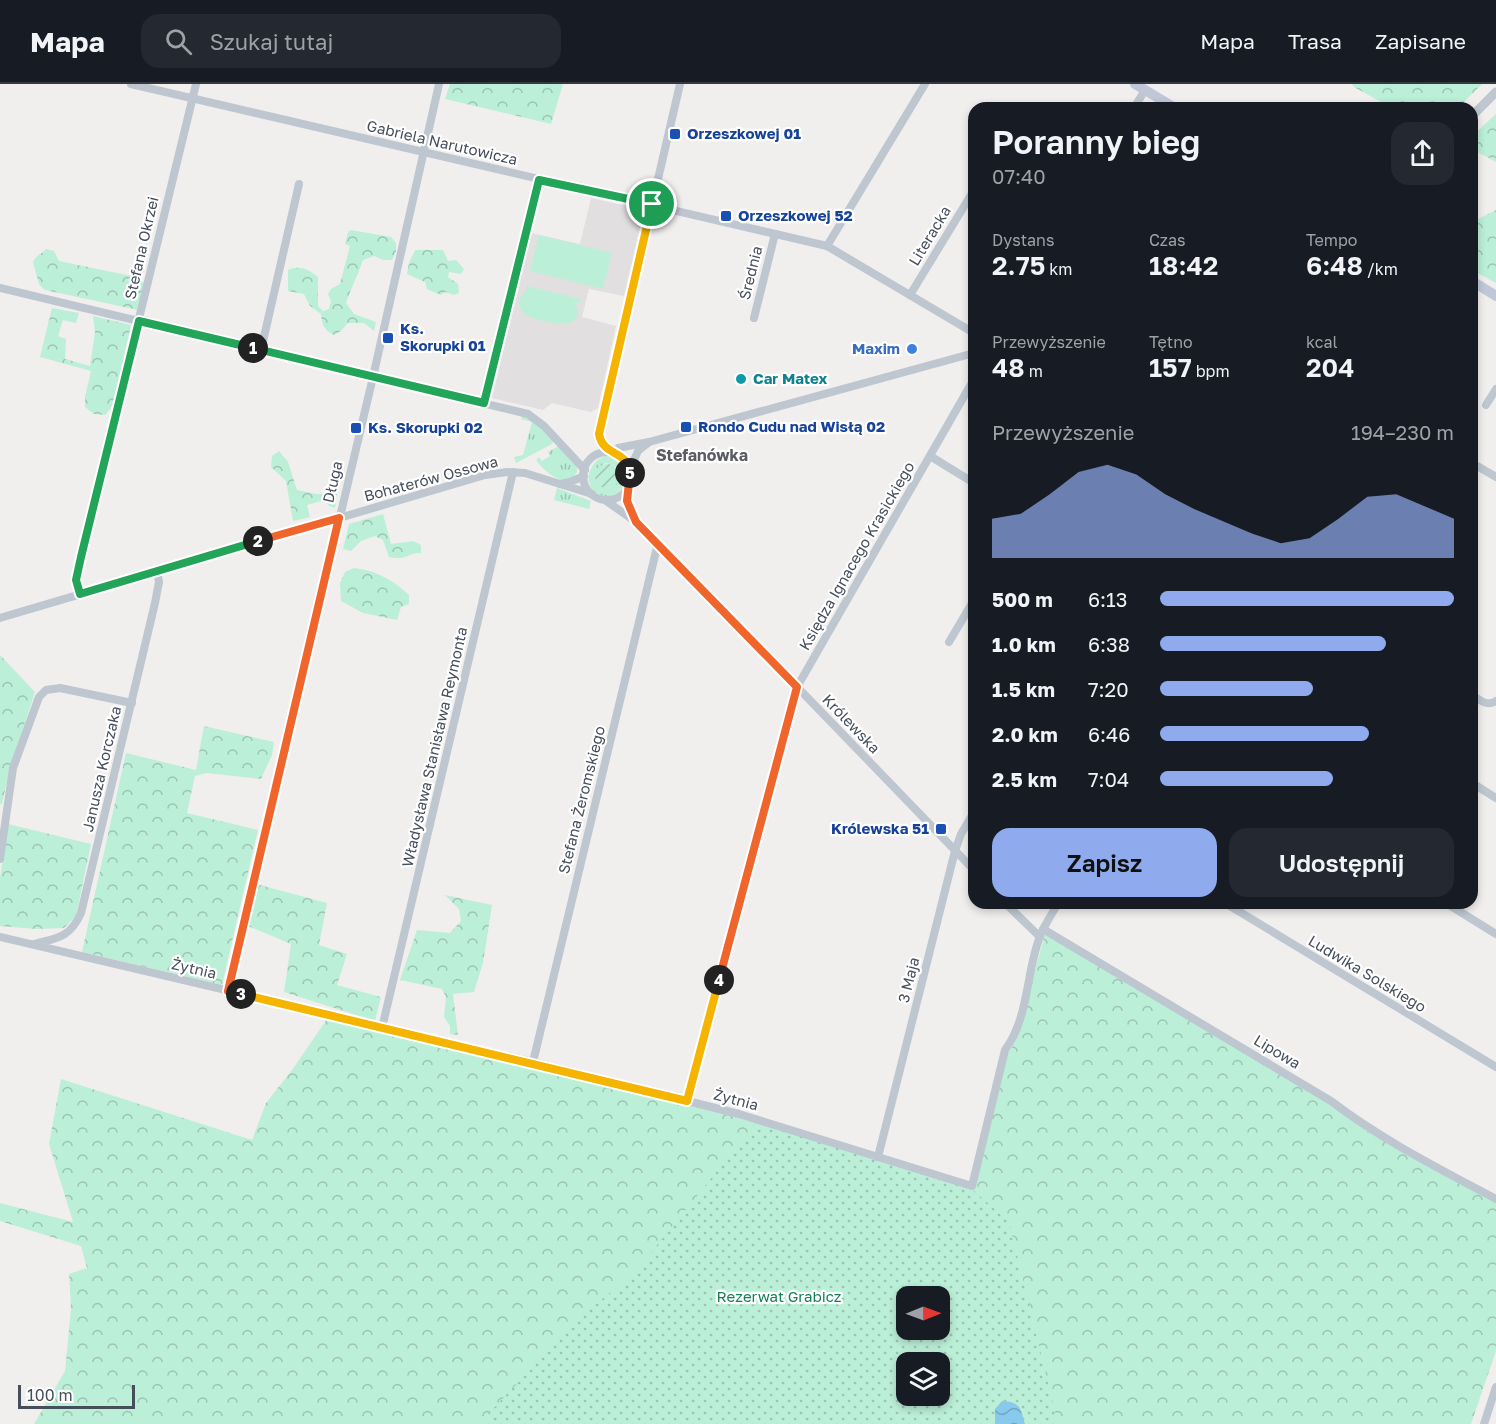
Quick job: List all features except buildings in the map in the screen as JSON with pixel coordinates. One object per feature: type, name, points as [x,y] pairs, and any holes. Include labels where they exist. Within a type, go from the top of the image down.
[{"type":"main road","points":[[1135,84],[1165,102]]},
{"type":"main road","points":[[1478,285],[1496,296]]},
{"type":"street","name":"Gabriela Narutowicza","points":[[131,84],[827,246],[968,329]]},
{"type":"street","name":"Stefana Okrzei","points":[[80,594],[76,580],[81,557],[196,84]]},
{"type":"street","name":"Długa","points":[[228,991],[373,377],[439,84]]},
{"type":"street","points":[[630,470],[624,458],[611,452],[602,444],[599,434],[680,84]]},
{"type":"street","points":[[827,246],[925,84]]},
{"type":"street","points":[[1138,102],[1145,90]]},
{"type":"street","points":[[1478,110],[1496,92]]},
{"type":"street","points":[[484,403],[539,180]]},
{"type":"street","points":[[261,350],[299,184]]},
{"type":"street","name":"Literacka","points":[[910,295],[968,200]]},
{"type":"street","name":"Średnia","points":[[754,318],[775,234]]},
{"type":"street","points":[[0,288],[535,417],[576,458],[584,473],[586,485],[592,494],[605,500],[617,498],[627,488]]},
{"type":"street","points":[[559,484],[570,482],[584,473],[591,459],[596,455],[618,448],[649,442],[968,355]]},
{"type":"street","points":[[1486,405],[1496,389]]},
{"type":"street","name":"Księdza Ignacego Krasickiego","points":[[687,1101],[797,687],[968,390]]},
{"type":"street","points":[[636,522],[628,507],[627,488],[630,470],[638,451],[649,442]]},
{"type":"street","points":[[930,456],[968,479]]},
{"type":"street","points":[[576,458],[591,459]]},
{"type":"street","points":[[1478,466],[1496,477]]},
{"type":"street","name":"Bohaterów Ossowa","points":[[0,618],[484,475],[513,472],[538,476],[573,490],[592,494]]},
{"type":"street","name":"Władysława Stanisława Reymonta","points":[[382,1028],[513,472]]},
{"type":"street","name":"Królewska","points":[[605,500],[636,522],[658,543],[968,864]]},
{"type":"street","name":"Stefana Żeromskiego","points":[[533,1062],[658,543]]},
{"type":"street","name":"Janusza Korczaka","points":[[32,944],[64,935],[76,924],[81,913],[159,585],[157,571]]},
{"type":"street","points":[[949,642],[968,610]]},
{"type":"street","points":[[0,859],[13,768],[39,697],[46,690],[60,687],[132,703]]},
{"type":"street","points":[[1478,699],[1492,704],[1496,701]]},
{"type":"street","points":[[1478,787],[1496,798]]},
{"type":"street","name":"3 Maja","points":[[878,1157],[955,851],[968,822]]},
{"type":"street","points":[[1011,909],[1031,931],[1041,933],[1055,909]]},
{"type":"street","name":"Ludwika Solskiego","points":[[1235,909],[1496,1067]]},
{"type":"street","points":[[1456,909],[1496,934]]},
{"type":"street","name":"Żytnia","points":[[0,937],[533,1062],[739,1114],[972,1186],[1005,1050],[1012,1041],[1018,1025],[1041,933]]},
{"type":"street","name":"Lipowa","points":[[1041,933],[1331,1101],[1355,1119],[1425,1161],[1496,1199]]},
{"type":"street","points":[[1484,1424],[1496,1389]]},
{"type":"shaded area","points":[[591,198],[644,210],[624,296],[589,289],[582,317],[616,326],[598,408],[591,412],[552,403],[543,410],[492,398],[531,233],[580,244]]},
{"type":"green space","points":[[450,84],[563,84],[551,124],[445,99]]},
{"type":"green space","points":[[1352,84],[1482,84],[1464,102],[1381,102]]},
{"type":"green space","points":[[1496,114],[1496,162],[1478,152],[1478,130]]},
{"type":"green space","points":[[1496,210],[1496,283],[1478,273],[1478,219]]},
{"type":"green space","points":[[351,230],[391,237],[396,243],[396,251],[392,260],[383,260],[374,256],[363,260],[346,303],[354,314],[376,322],[374,331],[364,323],[348,323],[334,335],[326,329],[321,314],[310,306],[304,294],[288,291],[288,270],[304,269],[318,277],[318,306],[323,311],[329,309],[331,301],[328,294],[331,289],[340,284],[350,246],[345,244],[348,232]]},
{"type":"green space","points":[[539,235],[612,253],[603,289],[530,271]]},
{"type":"green space","points":[[46,249],[54,251],[59,261],[141,278],[144,284],[138,310],[45,290],[39,284],[33,262]]},
{"type":"green space","points":[[415,250],[443,250],[448,261],[456,260],[464,269],[461,274],[449,272],[448,277],[458,284],[459,293],[454,295],[445,292],[441,295],[427,289],[425,282],[407,274]]},
{"type":"green space","points":[[527,286],[581,299],[580,303],[575,302],[578,312],[576,319],[560,323],[540,320],[524,314],[520,301]]},
{"type":"green space","points":[[52,308],[79,313],[76,323],[63,320],[58,336],[66,339],[65,359],[90,366],[95,332],[93,316],[131,325],[113,405],[105,415],[94,414],[85,407],[91,371],[40,357]]},
{"type":"green space","points":[[522,416],[536,422],[554,440],[552,444],[516,463],[514,457],[523,455],[532,422],[521,419]]},
{"type":"green space","points":[[559,446],[577,467],[577,472],[567,480],[549,474],[536,460],[539,457],[542,461],[550,456],[548,452]]},
{"type":"green space","points":[[279,451],[288,462],[297,490],[316,494],[337,494],[335,508],[329,506],[325,500],[307,505],[310,517],[293,521],[286,481],[271,467],[272,456]]},
{"type":"green space","points":[[606,455],[615,457],[625,467],[626,475],[622,489],[608,497],[593,490],[590,484],[590,471],[599,459]],"holes":[[[606,463],[615,466],[620,475],[618,482],[609,488],[600,486],[595,478],[598,468]]]},
{"type":"green space","points":[[607,464],[616,467],[619,476],[616,485],[607,488],[598,485],[595,476],[598,467]]},
{"type":"green space","points":[[557,488],[591,501],[589,509],[554,500]]},
{"type":"green space","points":[[383,514],[391,544],[413,541],[421,545],[421,553],[400,558],[389,557],[383,540],[375,536],[361,541],[351,551],[343,549],[349,524]]},
{"type":"green space","points":[[354,568],[384,577],[409,595],[409,604],[401,607],[397,620],[363,613],[341,601],[340,583],[345,572]]},
{"type":"green space","points":[[0,655],[35,692],[9,771],[2,804],[0,804]]},
{"type":"green space","points":[[204,726],[274,742],[272,755],[261,779],[207,773],[195,776],[187,813],[258,830],[222,985],[82,952],[126,753],[196,770]]},
{"type":"green space","points":[[8,824],[91,844],[76,916],[64,928],[36,929],[0,926],[0,878]]},
{"type":"green space","points":[[256,884],[327,903],[319,945],[347,954],[337,985],[381,997],[375,1021],[284,992],[291,944],[248,926]]},
{"type":"green space","points":[[445,895],[492,905],[483,963],[474,992],[453,994],[458,1035],[450,1034],[450,1026],[444,1017],[446,997],[442,989],[400,980],[417,930],[450,933],[461,921],[459,909]]},
{"type":"green space","points":[[1045,934],[1496,1202],[1496,1351],[1471,1424],[34,1424],[65,1371],[71,1308],[69,1274],[87,1268],[81,1246],[0,1221],[0,1203],[73,1222],[49,1144],[61,1079],[252,1140],[266,1103],[327,1019],[376,1031],[540,1061],[736,1117],[972,1190],[1007,1055],[1014,1044]]},
{"type":"green space","name":"Rezerwat Grabicz","points":[[756,1123],[973,1190],[1009,1222],[1058,1424],[483,1424],[487,1415],[582,1316],[636,1271]]},
{"type":"water","points":[[1002,1401],[1016,1404],[1019,1407],[1025,1424],[995,1424],[995,1409]]},
{"type":"place","name":"Orzeszkowej 01","points":[[675,134]]},
{"type":"place","name":"Orzeszkowej 52","points":[[726,216]]},
{"type":"place","name":"Ks. Skorupki 01","points":[[388,338]]},
{"type":"place","name":"Maxim","points":[[912,349]]},
{"type":"place","name":"Car Matex","points":[[741,379]]},
{"type":"place","name":"Rondo Cudu nad Wisłą 02","points":[[686,427]]},
{"type":"place","name":"Ks. Skorupki 02","points":[[356,428]]},
{"type":"place","name":"Królewska 51","points":[[941,829]]},
{"type":"district","name":"Stefanówka","points":[[702,455]]},
{"type":"route","points":[[539,180],[652,204],[599,434],[600,439],[605,448],[624,458],[628,465],[630,474],[627,501],[636,522],[797,687],[687,1101],[533,1062],[228,991],[339,518],[80,594],[76,580],[139,321],[484,403],[539,180]]}]
